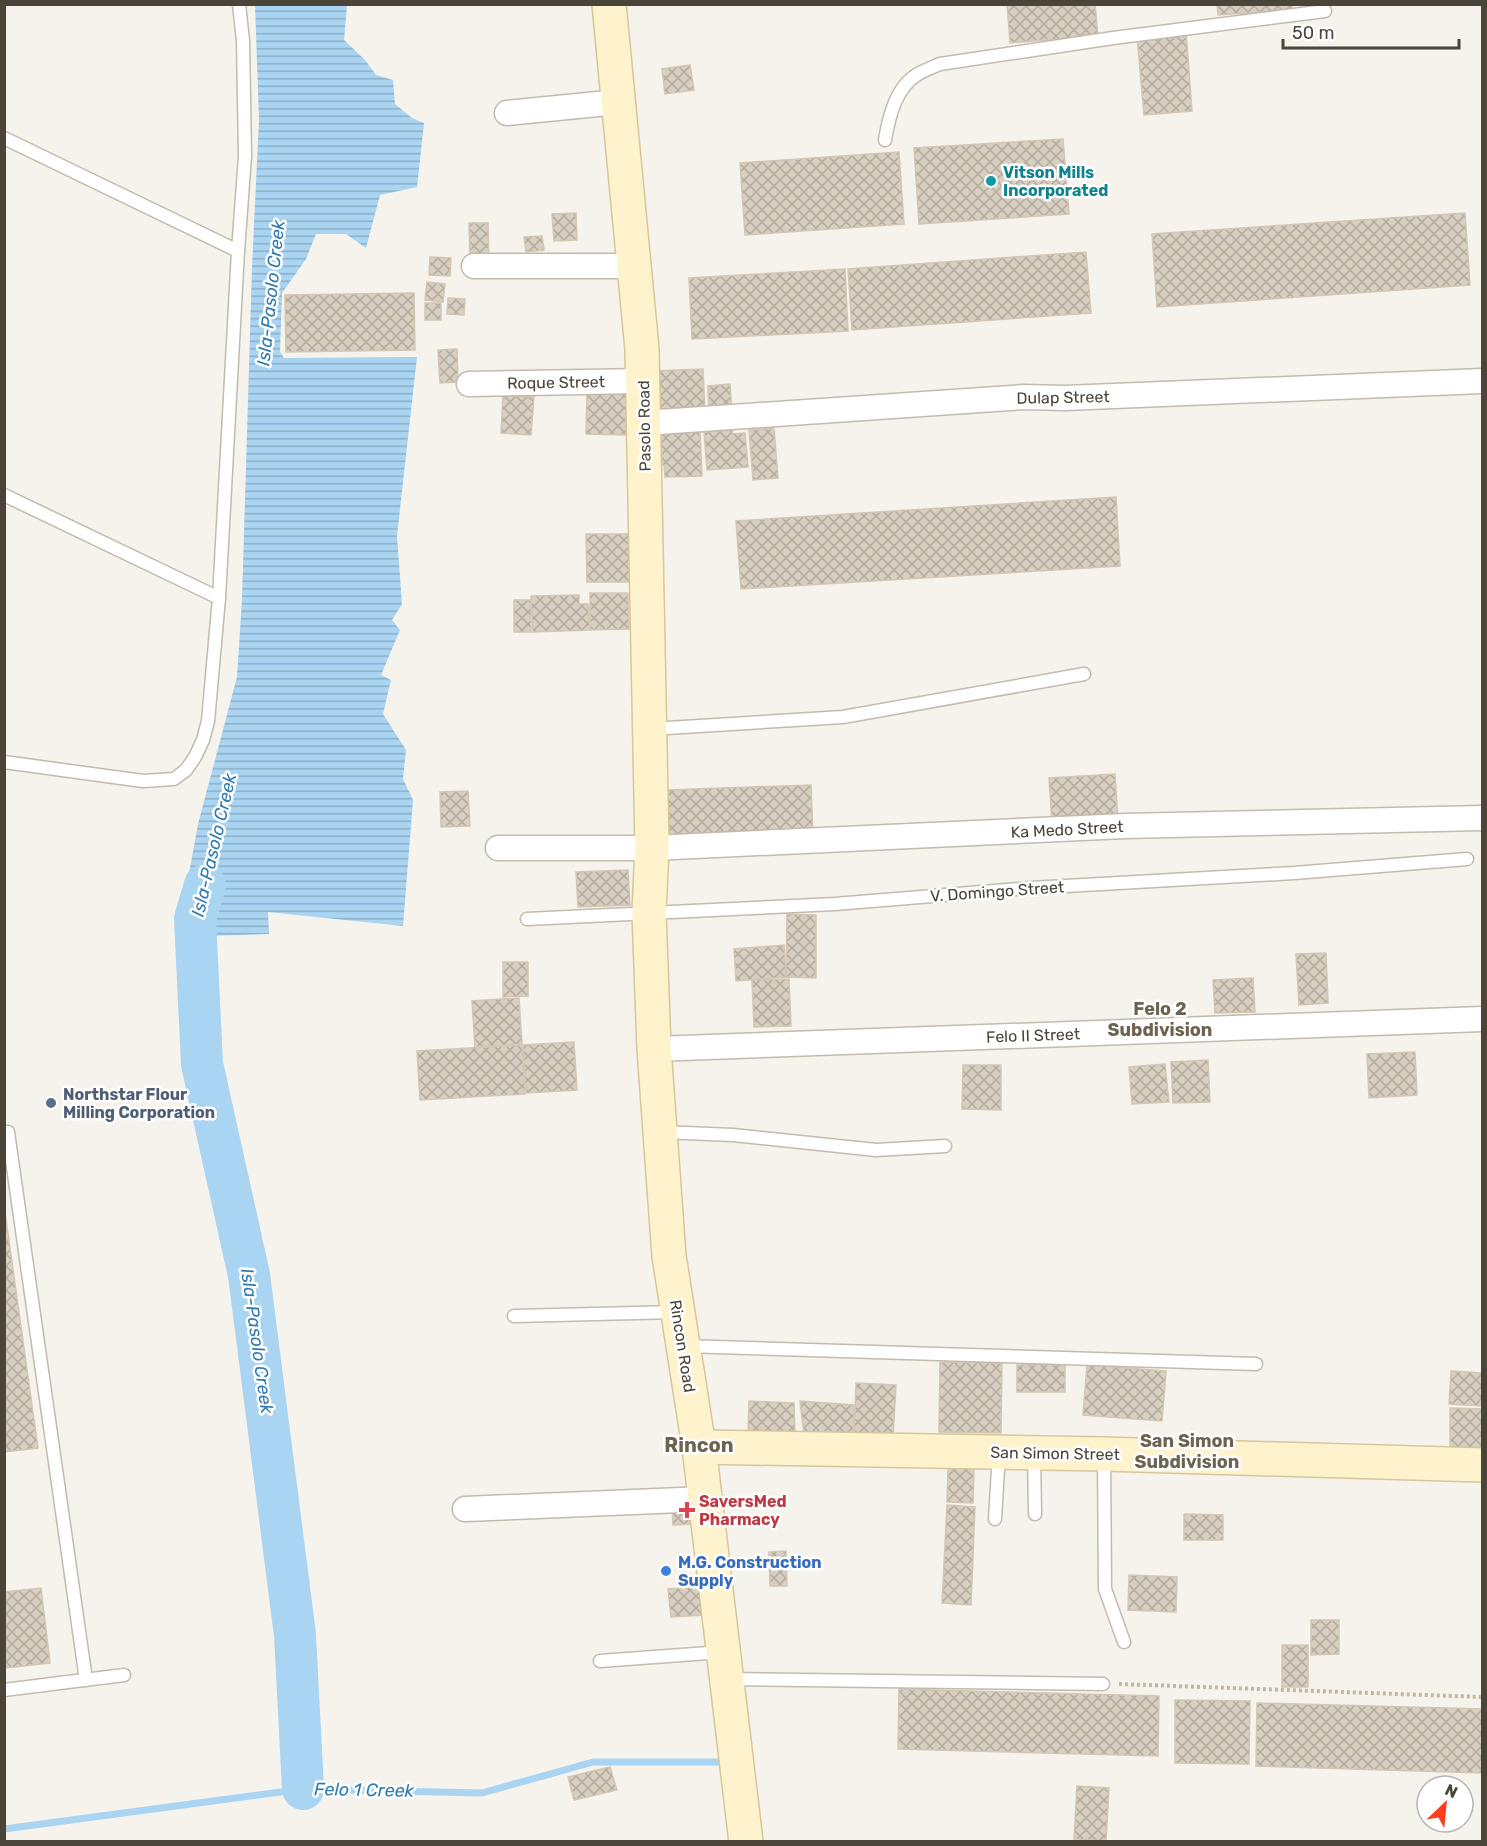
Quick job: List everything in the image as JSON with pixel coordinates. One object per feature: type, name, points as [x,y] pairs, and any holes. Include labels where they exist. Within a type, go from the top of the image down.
[{"type":"street","name":"Pasolo Road","points":[[609,4],[642,350],[652,848]]},
{"type":"street","points":[[507,113],[618,102]]},
{"type":"street","points":[[474,266],[635,266]]},
{"type":"street","name":"Roque Street","points":[[469,384],[643,381]]},
{"type":"street","name":"Dulap Street","points":[[644,423],[1024,397],[1065,398],[1482,381]]},
{"type":"street","name":"Ka Medo Street","points":[[498,848],[652,848],[1125,826],[1482,818]]},
{"type":"street","name":"Rincon Road","points":[[652,848],[649,912],[654,1049],[669,1256],[699,1447],[746,1842]]},
{"type":"street","name":"Felo II Street","points":[[654,1049],[1482,1019]]},
{"type":"street","name":"San Simon Street","points":[[699,1447],[1104,1454],[1482,1465]]},
{"type":"street","points":[[465,1509],[705,1499]]},
{"type":"lane","points":[[4,762],[143,781],[174,779],[186,770],[202,740],[208,721],[219,598],[245,156],[243,40],[239,4]]},
{"type":"lane","points":[[885,140],[889,116],[903,87],[918,74],[940,64],[1113,38],[1325,11]]},
{"type":"lane","points":[[4,138],[238,251]]},
{"type":"lane","points":[[4,495],[219,598]]},
{"type":"lane","points":[[650,729],[843,717],[1084,674]]},
{"type":"lane","name":"V. Domingo Street","points":[[526,919],[835,904],[1031,888],[1294,873],[1467,860]]},
{"type":"lane","points":[[8,1132],[86,1680]]},
{"type":"lane","points":[[660,1132],[733,1135],[876,1150],[945,1146]]},
{"type":"lane","points":[[514,1316],[677,1312]]},
{"type":"lane","points":[[682,1346],[1256,1364]]},
{"type":"lane","points":[[996,1519],[1000,1452]]},
{"type":"lane","points":[[1034,1453],[1035,1514]]},
{"type":"lane","points":[[1104,1454],[1105,1589],[1124,1642]]},
{"type":"lane","points":[[600,1661],[1103,1684]]},
{"type":"lane","points":[[4,1690],[124,1675]]},
{"type":"path","points":[[1103,1684],[1482,1697]]},
{"type":"water","points":[[255,5],[347,5],[344,40],[365,60],[376,75],[393,80],[395,104],[412,118],[424,123],[417,187],[380,195],[366,248],[346,234],[316,234],[306,259],[282,293],[280,352],[284,358],[417,357],[397,536],[402,604],[392,620],[400,630],[381,675],[391,680],[383,714],[406,750],[403,779],[413,800],[403,926],[268,912],[269,934],[204,936],[197,942],[185,937],[184,901],[198,824],[237,677],[242,599],[259,119]]},
{"type":"building","points":[[1007,4],[1095,4],[1098,36],[1010,43]]},
{"type":"building","points":[[1217,4],[1292,4],[1292,10],[1218,15]]},
{"type":"building","points":[[1186,32],[1192,111],[1144,115],[1137,36]]},
{"type":"building","points":[[690,65],[694,90],[665,94],[662,69]]},
{"type":"building","name":"Vitson Mills Incorporated","points":[[1063,139],[1069,214],[919,224],[914,148]]},
{"type":"building","points":[[899,152],[904,224],[745,235],[740,163]]},
{"type":"building","points":[[576,213],[577,240],[554,241],[552,214]]},
{"type":"building","points":[[1465,213],[1470,285],[1157,307],[1152,234]]},
{"type":"building","points":[[469,223],[488,223],[489,262],[470,262]]},
{"type":"building","points":[[542,236],[544,250],[526,252],[524,237]]},
{"type":"building","points":[[1086,252],[1091,313],[852,330],[848,269]]},
{"type":"building","points":[[430,257],[451,258],[450,276],[429,275]]},
{"type":"building","points":[[845,269],[848,331],[692,339],[689,278]]},
{"type":"building","points":[[427,282],[445,284],[443,302],[425,300]]},
{"type":"building","points":[[414,293],[415,350],[286,352],[285,295]]},
{"type":"building","points":[[448,298],[465,299],[464,315],[447,314]]},
{"type":"building","points":[[425,303],[441,303],[441,320],[425,320]]},
{"type":"building","points":[[457,349],[458,382],[440,383],[438,350]]},
{"type":"building","points":[[703,369],[705,414],[656,417],[653,371]]},
{"type":"building","points":[[730,384],[732,412],[709,414],[708,386]]},
{"type":"building","points":[[587,392],[626,393],[626,435],[586,434]]},
{"type":"building","points":[[503,395],[534,397],[531,435],[501,433]]},
{"type":"building","points":[[774,428],[778,478],[753,480],[749,430]]},
{"type":"building","points":[[733,430],[732,434],[745,433],[748,467],[707,470],[704,432]]},
{"type":"building","points":[[700,431],[702,476],[665,477],[664,465],[654,465],[652,433]]},
{"type":"building","points":[[1116,497],[1120,566],[741,589],[736,521]]},
{"type":"building","points":[[586,534],[630,534],[631,582],[587,582]]},
{"type":"building","points":[[590,593],[628,593],[629,629],[590,630]]},
{"type":"building","points":[[579,595],[579,604],[588,604],[590,630],[533,632],[531,596]]},
{"type":"building","points":[[514,600],[531,600],[531,632],[514,632]]},
{"type":"building","points":[[1115,774],[1118,821],[1052,824],[1049,778]]},
{"type":"building","points":[[811,785],[813,838],[668,843],[666,790]]},
{"type":"building","points":[[468,791],[470,826],[441,827],[440,792]]},
{"type":"building","points":[[628,870],[630,905],[578,907],[576,872]]},
{"type":"building","points":[[787,914],[816,915],[816,978],[786,977]]},
{"type":"building","points":[[784,945],[786,977],[736,981],[734,949]]},
{"type":"building","points":[[1326,953],[1328,1003],[1299,1005],[1296,954]]},
{"type":"building","points":[[503,962],[528,962],[528,996],[503,997]]},
{"type":"building","points":[[1253,978],[1255,1012],[1215,1013],[1213,980]]},
{"type":"building","points":[[789,979],[791,1026],[754,1027],[752,980]]},
{"type":"building","points":[[519,998],[522,1044],[475,1047],[472,1001]]},
{"type":"building","points":[[574,1042],[577,1090],[526,1093],[523,1045]]},
{"type":"building","points":[[522,1045],[525,1094],[420,1100],[417,1051]]},
{"type":"building","points":[[1415,1052],[1417,1095],[1369,1098],[1367,1054]]},
{"type":"building","points":[[1208,1060],[1210,1102],[1173,1103],[1171,1062]]},
{"type":"building","points":[[1165,1064],[1169,1102],[1132,1104],[1129,1067]]},
{"type":"building","points":[[963,1065],[1001,1065],[1001,1110],[962,1109]]},
{"type":"building","points":[[4,1205],[38,1448],[4,1452]]},
{"type":"building","points":[[940,1362],[1002,1363],[1001,1433],[939,1432]]},
{"type":"building","points":[[1065,1364],[1065,1392],[1017,1392],[1017,1365]]},
{"type":"building","points":[[1087,1365],[1166,1371],[1162,1421],[1083,1415]]},
{"type":"building","points":[[1451,1371],[1482,1373],[1482,1406],[1449,1404]]},
{"type":"building","points":[[856,1383],[896,1385],[893,1438],[854,1436]]},
{"type":"building","points":[[749,1401],[794,1403],[795,1436],[748,1434]]},
{"type":"building","points":[[800,1401],[854,1405],[853,1438],[804,1435]]},
{"type":"building","points":[[1450,1408],[1482,1409],[1482,1448],[1450,1448]]},
{"type":"building","points":[[948,1467],[974,1468],[973,1503],[947,1502]]},
{"type":"building","points":[[692,1504],[693,1524],[673,1525],[672,1505]]},
{"type":"building","points":[[947,1505],[975,1507],[971,1605],[942,1603]]},
{"type":"building","points":[[1184,1514],[1223,1515],[1223,1540],[1184,1540]]},
{"type":"building","points":[[786,1551],[787,1586],[770,1586],[769,1552]]},
{"type":"building","points":[[1129,1575],[1177,1577],[1176,1612],[1128,1610]]},
{"type":"building","points":[[701,1587],[704,1615],[671,1617],[668,1589]]},
{"type":"building","points":[[41,1588],[50,1663],[6,1668],[4,1592]]},
{"type":"building","points":[[1311,1620],[1339,1620],[1339,1654],[1311,1655]]},
{"type":"building","points":[[1282,1645],[1308,1645],[1308,1687],[1282,1687]]},
{"type":"building","points":[[899,1689],[1159,1696],[1158,1756],[898,1749]]},
{"type":"building","points":[[1175,1700],[1250,1701],[1249,1764],[1175,1763]]},
{"type":"building","points":[[1257,1703],[1482,1709],[1482,1773],[1256,1766]]},
{"type":"building","points":[[610,1767],[617,1790],[574,1800],[568,1777]]},
{"type":"building","points":[[1077,1786],[1109,1788],[1106,1841],[1074,1839]]},
{"type":"waterway","name":"Isla-Pasolo Creek","points":[[205,885],[195,919],[202,1064],[249,1275],[295,1635],[303,1789]]},
{"type":"waterway","name":"Felo 1 Creek","points":[[4,1829],[303,1789],[482,1793],[593,1762],[721,1762]]},
{"type":"place","name":"Vitson Mills Incorporated","points":[[991,181]]},
{"type":"place","name":"Northstar Flour Milling Corporation","points":[[51,1103]]},
{"type":"place","name":"SaversMed Pharmacy","points":[[687,1510]]},
{"type":"place","name":"M.G. Construction Supply","points":[[666,1571]]},
{"type":"district","name":"Felo 2 Subdivision","points":[[1160,1019]]},
{"type":"district","name":"Rincon","points":[[699,1445]]},
{"type":"district","name":"San Simon Subdivision","points":[[1187,1451]]}]
